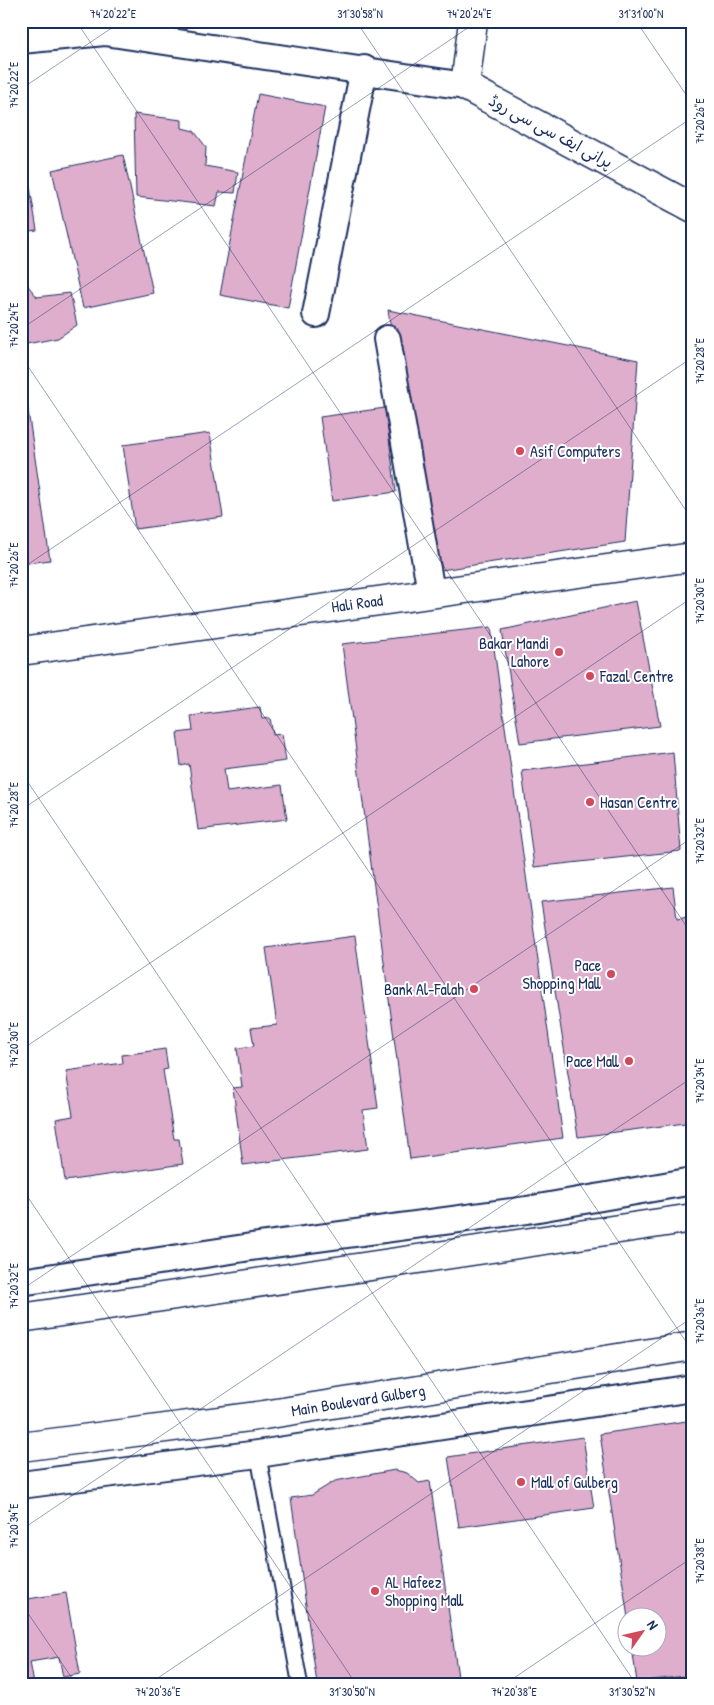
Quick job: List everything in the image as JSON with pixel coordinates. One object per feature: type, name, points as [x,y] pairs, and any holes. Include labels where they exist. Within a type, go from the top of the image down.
[{"type":"main road","points":[[465,86],[473,21]]},
{"type":"main road","name":"پرانی ایف سی سی روڈ","points":[[465,86],[693,208]]},
{"type":"main road","name":"Hali Road","points":[[21,651],[692,555]]},
{"type":"main road","points":[[21,1318],[693,1218]]},
{"type":"main road","name":"Main Boulevard Gulberg","points":[[21,1447],[264,1415],[693,1346]]},
{"type":"street","points":[[21,40],[105,32],[465,86]]},
{"type":"street","points":[[316,314],[364,70]]},
{"type":"street","points":[[387,339],[431,592]]},
{"type":"street","points":[[21,1282],[251,1247],[527,1210],[693,1182]]},
{"type":"street","points":[[21,1485],[258,1454],[693,1388]]},
{"type":"lane","points":[[258,1454],[300,1684]]},
{"type":"building","points":[[258,94],[325,107],[288,308],[220,295]]},
{"type":"building","points":[[134,114],[182,120],[182,128],[194,131],[206,147],[205,166],[238,172],[235,193],[219,192],[216,206],[136,197]]},
{"type":"building","points":[[123,155],[153,293],[83,308],[52,170]]},
{"type":"building","points":[[29,181],[37,230],[21,232],[21,182]]},
{"type":"building","points":[[21,277],[37,297],[70,293],[77,325],[58,338],[21,345]]},
{"type":"building","name":"Asif Computers","points":[[388,310],[638,360],[625,542],[428,572]]},
{"type":"building","points":[[21,363],[50,560],[21,564]]},
{"type":"building","points":[[385,408],[396,492],[332,501],[320,417]]},
{"type":"building","points":[[210,433],[223,517],[135,529],[123,445]]},
{"type":"building","points":[[636,601],[660,726],[520,743],[502,630]]},
{"type":"building","points":[[491,627],[563,1138],[410,1159],[342,644]]},
{"type":"building","points":[[260,707],[262,719],[270,718],[273,735],[282,734],[286,761],[224,769],[227,792],[282,785],[287,819],[198,830],[189,764],[181,766],[177,733],[193,731],[191,716]]},
{"type":"building","points":[[673,752],[681,851],[534,867],[522,771]]},
{"type":"building","name":"Pace Mall","points":[[673,887],[677,919],[693,916],[693,958],[685,959],[693,1000],[693,1122],[578,1137],[541,902]]},
{"type":"building","points":[[355,936],[378,1108],[363,1110],[368,1149],[243,1165],[233,1088],[242,1087],[237,1048],[254,1046],[251,1028],[277,1025],[266,948]]},
{"type":"building","points":[[165,1049],[168,1069],[163,1070],[174,1139],[179,1139],[183,1164],[65,1181],[56,1119],[73,1116],[66,1071],[123,1063],[122,1055]]},
{"type":"building","points":[[693,1420],[693,1675],[637,1682],[633,1658],[666,1658],[666,1608],[626,1608],[600,1434]]},
{"type":"building","name":"Mall of Gulberg","points":[[583,1437],[594,1508],[459,1527],[448,1457]]},
{"type":"building","name":"AL Hafeez Shopping Mall","points":[[395,1470],[407,1473],[419,1483],[430,1481],[459,1684],[317,1684],[291,1498],[312,1495],[335,1481]]},
{"type":"building","points":[[66,1593],[80,1674],[63,1677],[59,1657],[30,1662],[34,1684],[21,1684],[21,1600]]},
{"type":"place","name":"Asif Computers","points":[[520,451]]},
{"type":"place","name":"Bakar Mandi Lahore","points":[[559,652]]},
{"type":"place","name":"Fazal Centre","points":[[590,676]]},
{"type":"place","name":"Hasan Centre","points":[[590,802]]},
{"type":"place","name":"Pace Shopping Mall","points":[[611,974]]},
{"type":"place","name":"Bank Al-Falah","points":[[474,989]]},
{"type":"place","name":"Pace Mall","points":[[629,1061]]},
{"type":"place","name":"Mall of Gulberg","points":[[521,1482]]},
{"type":"place","name":"AL Hafeez Shopping Mall","points":[[375,1591]]}]
